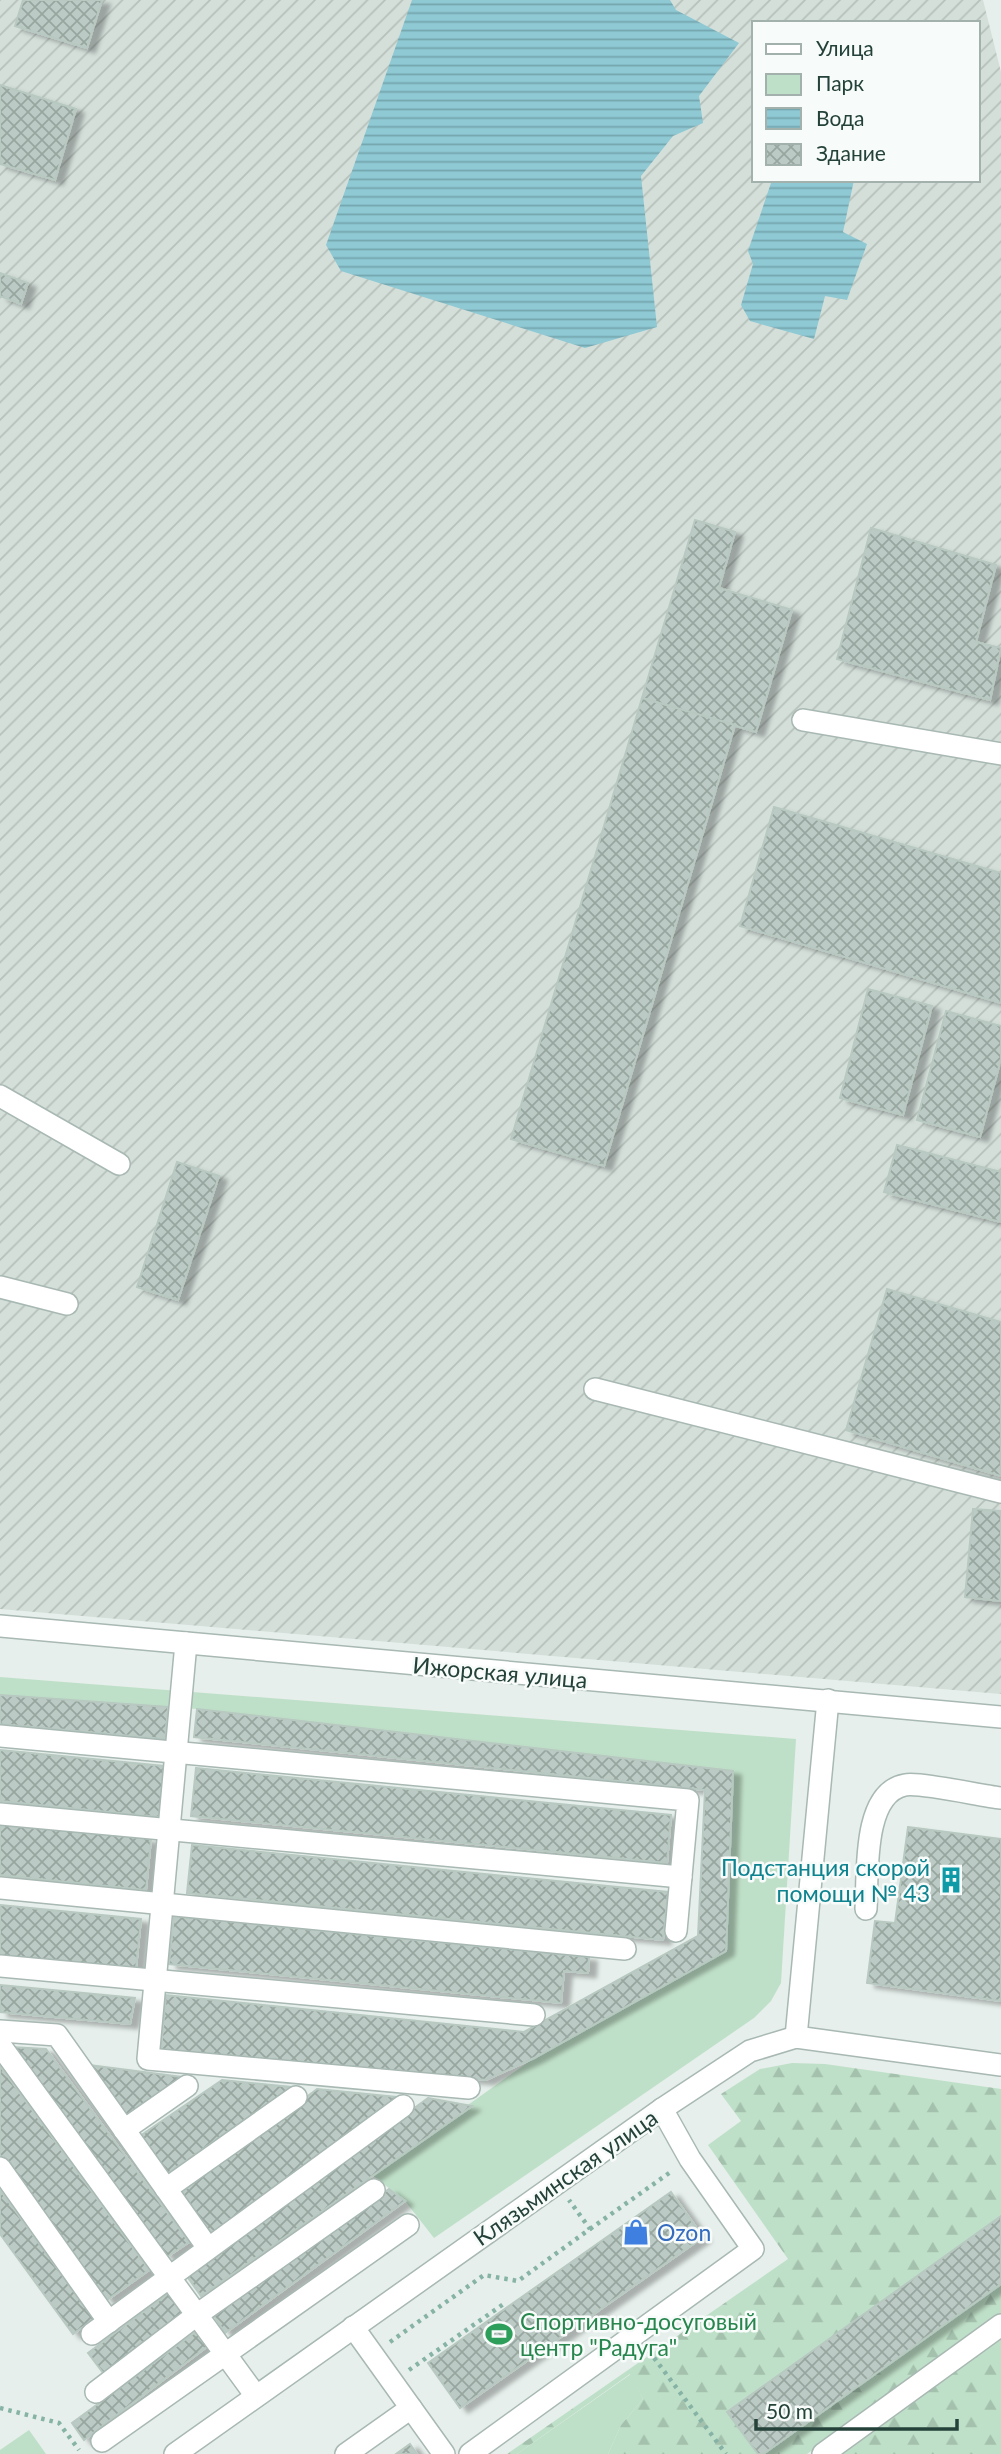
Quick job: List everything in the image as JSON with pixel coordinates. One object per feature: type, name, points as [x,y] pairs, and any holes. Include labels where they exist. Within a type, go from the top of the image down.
[{"type":"street","points":[[803,720],[1001,754]]},
{"type":"street","points":[[0,1096],[120,1164]]},
{"type":"street","points":[[0,1287],[68,1304]]},
{"type":"street","points":[[596,1389],[1001,1492]]},
{"type":"street","name":"Ижорская улица","points":[[0,1626],[1001,1717]]},
{"type":"street","points":[[186,1643],[148,2059],[469,2088]]},
{"type":"street","points":[[796,2037],[828,1700]]},
{"type":"street","points":[[0,1737],[688,1800],[676,1931]]},
{"type":"street","points":[[866,1909],[873,1817],[885,1794],[906,1785],[1001,1798]]},
{"type":"street","points":[[0,1814],[681,1877]]},
{"type":"street","points":[[0,1888],[625,1949]]},
{"type":"street","points":[[0,1966],[534,2015]]},
{"type":"street","points":[[0,2031],[57,2035],[208,2248]]},
{"type":"street","name":"Клязьминская улица","points":[[175,2454],[662,2109],[750,2051],[796,2037],[1001,2065]]},
{"type":"street","points":[[0,2045],[256,2396]]},
{"type":"street","points":[[124,2130],[187,2086]]},
{"type":"street","points":[[166,2189],[296,2097]]},
{"type":"street","points":[[0,2168],[100,2328],[402,2106]]},
{"type":"street","points":[[470,2454],[753,2249],[690,2159],[662,2109]]},
{"type":"street","points":[[96,2392],[198,2314],[373,2190]]},
{"type":"street","points":[[102,2441],[408,2225]]},
{"type":"street","points":[[823,2454],[1001,2325]]},
{"type":"street","points":[[353,2327],[444,2454]]},
{"type":"street","points":[[346,2454],[411,2408]]},
{"type":"path","points":[[372,2355],[484,2274],[518,2281],[690,2159]]},
{"type":"path","points":[[557,2183],[590,2229]]},
{"type":"path","points":[[391,2382],[505,2303]]},
{"type":"path","points":[[635,2333],[726,2454]]},
{"type":"path","points":[[0,2408],[59,2423],[82,2454]]},
{"type":"shaded area","points":[[0,0],[983,0],[1001,72],[1001,1694],[0,1609]]},
{"type":"green space","points":[[0,1677],[796,1739],[781,1983],[771,2001],[754,2018],[434,2238],[405,2201],[371,2174],[534,2058],[726,1951],[732,1771],[197,1709],[0,1695]]},
{"type":"green space","points":[[792,2063],[825,2064],[1001,2089],[1001,2216],[728,2412],[758,2454],[608,2454],[621,2425],[643,2399],[630,2374],[517,2454],[507,2454],[788,2259],[708,2145],[741,2121],[721,2094],[760,2069]]},
{"type":"green space","points":[[1001,2284],[1001,2314],[807,2454],[763,2454]]},
{"type":"green space","points":[[1001,2337],[1001,2454],[843,2454]]},
{"type":"green space","points":[[631,2374],[643,2399],[621,2425],[608,2454],[517,2454]]},
{"type":"green space","points":[[29,2430],[46,2454],[0,2454],[0,2450]]},
{"type":"water","points":[[412,0],[670,0],[676,10],[739,43],[699,96],[703,123],[673,136],[641,176],[657,327],[585,348],[341,271],[326,245]]},
{"type":"water","points":[[771,182],[854,182],[843,232],[867,244],[847,300],[825,296],[814,339],[750,321],[741,305],[753,264],[748,251]]},
{"type":"building","points":[[23,0],[102,0],[87,48],[15,26]]},
{"type":"building","points":[[0,85],[76,109],[55,180],[0,164]]},
{"type":"building","points":[[0,273],[28,283],[21,304],[0,296]]},
{"type":"building","points":[[695,520],[735,532],[719,588],[792,610],[756,732],[642,698]]},
{"type":"building","points":[[871,528],[996,565],[976,642],[1001,648],[990,700],[837,659]]},
{"type":"building","points":[[642,698],[735,725],[604,1166],[511,1139]]},
{"type":"building","points":[[774,807],[1001,873],[1001,1003],[740,926]]},
{"type":"building","points":[[868,989],[932,1006],[903,1115],[840,1098]]},
{"type":"building","points":[[946,1011],[1001,1026],[1001,1059],[980,1137],[917,1120]]},
{"type":"building","points":[[897,1145],[1001,1172],[1001,1222],[884,1192]]},
{"type":"building","points":[[177,1162],[219,1176],[178,1300],[137,1287]]},
{"type":"building","points":[[887,1289],[1001,1322],[1001,1476],[846,1430]]},
{"type":"building","points":[[973,1509],[1001,1511],[1001,1601],[965,1597]]},
{"type":"building","points":[[0,1695],[168,1707],[165,1739],[0,1724]]},
{"type":"building","points":[[197,1709],[733,1771],[726,1951],[534,2058],[486,2080],[161,2050],[166,1995],[524,2032],[698,1936],[705,1790],[194,1737]]},
{"type":"building","points":[[0,1750],[164,1766],[159,1817],[0,1801]]},
{"type":"building","points":[[196,1768],[671,1815],[667,1863],[191,1816]]},
{"type":"building","points":[[0,1824],[151,1839],[146,1890],[0,1875]]},
{"type":"building","name":"Подстанция скорой помощи № 43","points":[[908,1827],[1001,1839],[1001,2001],[867,1983],[875,1921],[895,1923]]},
{"type":"building","points":[[192,1845],[668,1892],[663,1940],[187,1893]]},
{"type":"building","points":[[0,1905],[141,1919],[136,1969],[0,1956]]},
{"type":"building","points":[[174,1916],[589,1957],[588,1973],[564,1971],[561,2003],[169,1964]]},
{"type":"building","points":[[0,1985],[135,1998],[130,2024],[0,2012]]},
{"type":"building","points":[[10,2047],[46,2049],[189,2242],[167,2257]]},
{"type":"building","points":[[89,2065],[182,2077],[126,2116]]},
{"type":"building","points":[[0,2066],[149,2270],[107,2300],[0,2155]]},
{"type":"building","points":[[222,2080],[292,2087],[167,2174],[140,2136]]},
{"type":"building","points":[[317,2089],[397,2097],[209,2235],[179,2194]]},
{"type":"building","points":[[428,2098],[472,2106],[201,2296],[186,2275]]},
{"type":"building","points":[[389,2189],[405,2201],[225,2333],[214,2316]]},
{"type":"building","points":[[0,2190],[94,2319],[73,2334],[0,2234]]},
{"type":"building","points":[[671,2192],[703,2237],[460,2408],[428,2363]]},
{"type":"building","points":[[1001,2216],[1001,2284],[763,2454],[758,2454],[727,2412]]},
{"type":"building","points":[[169,2293],[185,2314],[104,2374],[88,2353]]},
{"type":"building","points":[[197,2331],[209,2345],[84,2440],[72,2423]]},
{"type":"building","points":[[410,2444],[417,2454],[396,2454]]},
{"type":"place","name":"Подстанция скорой помощи № 43","points":[[951,1880]]},
{"type":"place","name":"Ozon","points":[[636,2232]]},
{"type":"place","name":"Спортивно-досуговый центр \"Радуга\"","points":[[499,2334]]}]
